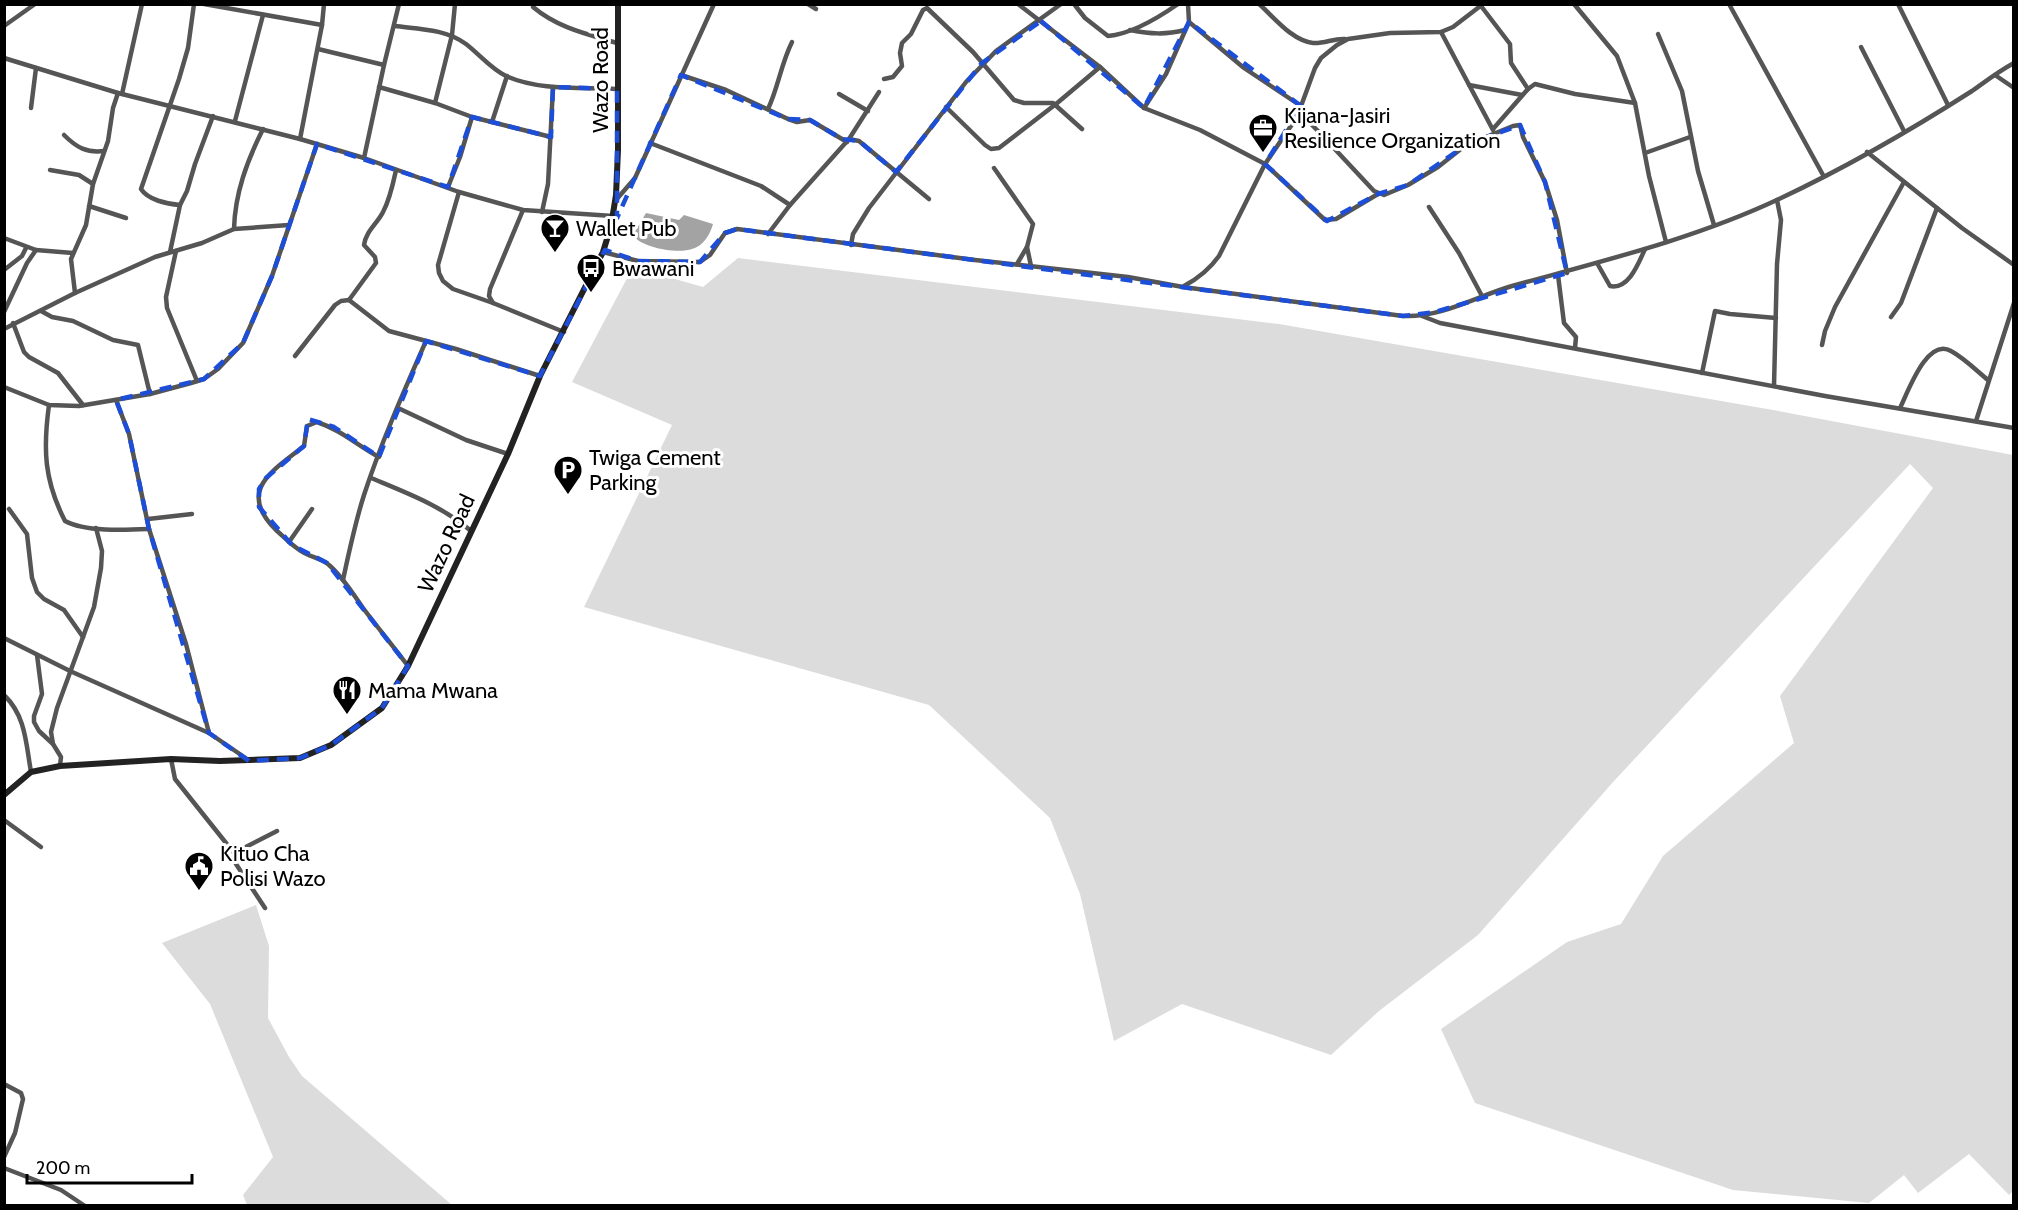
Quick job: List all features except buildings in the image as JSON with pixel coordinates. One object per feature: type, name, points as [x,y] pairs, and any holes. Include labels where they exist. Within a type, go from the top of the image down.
[{"type":"main road","name":"Wazo Road","points":[[4,795],[31,772],[60,766],[171,759],[249,761],[300,758],[331,745],[382,708],[408,666],[508,454],[540,376],[603,252],[615,200],[618,150],[618,4]]},
{"type":"street","points":[[21,4],[28,9]]},
{"type":"street","points":[[4,26],[35,4]]},
{"type":"street","points":[[75,293],[71,266],[73,253],[86,225],[93,184],[108,141],[113,108],[120,94],[142,4]]},
{"type":"street","points":[[180,205],[157,200],[143,193],[141,189],[188,48],[194,4]]},
{"type":"street","points":[[204,4],[322,25]]},
{"type":"street","points":[[300,139],[318,50],[324,4]]},
{"type":"street","points":[[364,158],[399,4]]},
{"type":"street","points":[[435,103],[452,35],[456,4]]},
{"type":"street","points":[[615,200],[635,178],[714,4]]},
{"type":"street","points":[[808,4],[816,9]]},
{"type":"street","points":[[1018,4],[1100,67],[1144,108],[1200,129],[1266,164],[1325,220],[1336,219],[1378,194],[1388,194],[1407,185],[1438,167],[1466,145],[1494,131],[1517,124],[1522,127],[1523,137],[1545,182],[1557,220],[1567,273]]},
{"type":"street","points":[[851,245],[856,228],[896,172],[982,63],[1062,4]]},
{"type":"street","points":[[1074,4],[1085,18],[1108,36],[1148,23],[1178,4]]},
{"type":"street","points":[[1144,108],[1166,74],[1189,22],[1188,4]]},
{"type":"street","points":[[1259,4],[1289,32],[1307,41],[1322,43],[1335,38],[1348,39],[1390,33],[1441,32],[1453,27],[1482,5],[1510,44],[1511,63],[1528,89]]},
{"type":"street","points":[[1574,4],[1617,56],[1635,103],[1649,176],[1666,242]]},
{"type":"street","points":[[1729,4],[1823,175]]},
{"type":"street","points":[[1898,4],[1948,105]]},
{"type":"street","points":[[533,7],[557,23],[575,31],[617,44]]},
{"type":"street","points":[[884,79],[893,77],[902,66],[900,53],[902,43],[911,34],[923,10],[927,8],[982,63],[1014,100],[1056,104],[1082,129]]},
{"type":"street","points":[[235,121],[263,15]]},
{"type":"street","points":[[1189,22],[1244,68],[1301,106]]},
{"type":"street","points":[[395,26],[452,35],[507,76],[553,87],[617,89]]},
{"type":"street","points":[[1131,30],[1166,35],[1185,30]]},
{"type":"street","points":[[1441,32],[1494,131]]},
{"type":"street","points":[[1658,34],[1682,91],[1690,137],[1714,225]]},
{"type":"street","points":[[1183,286],[1200,277],[1219,256],[1266,164],[1297,117],[1315,68],[1321,58],[1348,39]]},
{"type":"street","points":[[768,109],[792,42]]},
{"type":"street","points":[[1861,47],[1904,131]]},
{"type":"street","points":[[318,50],[384,65]]},
{"type":"street","points":[[4,58],[120,94],[300,139],[364,158],[459,192],[523,210],[613,216]]},
{"type":"street","points":[[603,252],[638,261],[694,263],[705,259],[720,238],[731,230],[737,230],[1128,277],[1403,316],[1421,316],[1645,249],[1778,200],[1904,131],[2013,63]]},
{"type":"street","points":[[946,107],[991,149],[999,148],[1100,67]]},
{"type":"street","points":[[31,108],[36,68]]},
{"type":"street","points":[[681,75],[726,90],[797,122],[810,120],[848,140],[859,141],[928,199]]},
{"type":"street","points":[[1995,75],[2013,88]]},
{"type":"street","points":[[492,122],[507,76]]},
{"type":"street","points":[[1494,131],[1522,95],[1535,84],[1575,94],[1635,103]]},
{"type":"street","points":[[1469,85],[1522,95]]},
{"type":"street","points":[[380,87],[435,103],[472,117],[551,137]]},
{"type":"street","points":[[542,212],[548,184],[553,87]]},
{"type":"street","points":[[768,234],[790,205],[848,140],[879,92]]},
{"type":"street","points":[[839,94],[868,111]]},
{"type":"street","points":[[170,252],[180,205],[213,116]]},
{"type":"street","points":[[448,187],[472,117]]},
{"type":"street","points":[[1297,117],[1311,124],[1378,194]]},
{"type":"street","points":[[234,229],[235,206],[244,170],[263,129]]},
{"type":"street","points":[[64,135],[79,148],[95,152],[104,151]]},
{"type":"street","points":[[1645,153],[1690,137]]},
{"type":"street","points":[[650,143],[761,186],[790,205]]},
{"type":"street","points":[[4,387],[49,405],[67,407],[150,394],[197,381],[218,369],[243,343],[272,276],[317,144]]},
{"type":"street","points":[[1867,152],[2013,265]]},
{"type":"street","points":[[994,168],[1033,224],[1027,246],[1017,264]]},
{"type":"street","points":[[51,170],[79,175],[93,184]]},
{"type":"street","points":[[349,300],[376,262],[375,257],[364,245],[368,232],[385,210],[396,170]]},
{"type":"street","points":[[1822,345],[1835,307],[1904,182]]},
{"type":"street","points":[[459,192],[438,265],[443,281],[453,290],[493,303],[564,332]]},
{"type":"street","points":[[1774,386],[1780,220],[1778,200]]},
{"type":"street","points":[[89,206],[126,218]]},
{"type":"street","points":[[1429,207],[1459,253],[1482,296]]},
{"type":"street","points":[[1891,317],[1901,303],[1937,208]]},
{"type":"street","points":[[493,303],[489,297],[490,289],[523,210]]},
{"type":"street","points":[[4,328],[75,293],[170,252],[234,229],[289,225]]},
{"type":"street","points":[[4,238],[26,248],[73,253]]},
{"type":"street","points":[[1027,246],[1031,266]]},
{"type":"street","points":[[4,270],[22,256],[26,248]]},
{"type":"street","points":[[1597,263],[1610,286],[1618,286],[1638,268],[1645,249]]},
{"type":"street","points":[[4,312],[27,263],[36,250]]},
{"type":"street","points":[[176,251],[166,297],[167,308],[197,381]]},
{"type":"street","points":[[1558,274],[1564,323],[1576,337],[1575,348]]},
{"type":"street","points":[[295,356],[335,305],[349,300],[389,331],[540,376]]},
{"type":"street","points":[[1976,421],[2013,303]]},
{"type":"street","points":[[41,310],[52,317],[73,321],[113,340],[138,345],[150,394]]},
{"type":"street","points":[[1702,373],[1715,311],[1730,315],[1776,318]]},
{"type":"street","points":[[1421,316],[1440,324],[2013,428]]},
{"type":"street","points":[[13,323],[24,352],[53,369],[83,405]]},
{"type":"street","points":[[343,580],[353,536],[371,478],[426,341]]},
{"type":"street","points":[[1900,408],[1922,363],[1929,354],[1939,349],[1952,351],[1988,380]]},
{"type":"street","points":[[116,400],[129,434],[149,529],[186,644],[209,733]]},
{"type":"street","points":[[49,405],[45,463],[63,517],[69,523],[96,528],[149,529]]},
{"type":"street","points":[[398,408],[466,440],[508,454]]},
{"type":"street","points":[[379,457],[361,448],[334,427],[317,422],[307,426],[304,446],[281,463],[266,478],[258,499],[262,514],[289,542],[307,555],[327,563],[343,580],[408,666]]},
{"type":"street","points":[[371,478],[413,494],[447,513],[471,531]]},
{"type":"street","points":[[9,509],[27,534],[32,561],[32,578],[37,592],[44,599],[64,610],[83,637]]},
{"type":"street","points":[[289,542],[312,509]]},
{"type":"street","points":[[148,519],[192,514]]},
{"type":"street","points":[[53,744],[51,732],[53,721],[94,607],[102,551],[96,528]]},
{"type":"street","points":[[4,638],[70,671],[209,733],[249,761]]},
{"type":"street","points":[[37,655],[42,693],[34,722],[39,731],[53,744],[60,757],[60,766]]},
{"type":"street","points":[[4,695],[17,711],[22,722],[31,772]]},
{"type":"street","points":[[171,759],[175,779],[234,853],[236,864],[265,908]]},
{"type":"street","points":[[4,820],[41,846]]},
{"type":"street","points":[[234,853],[277,831]]},
{"type":"street","points":[[4,1084],[21,1094],[23,1099],[15,1133],[4,1157]]},
{"type":"street","points":[[4,1168],[62,1190],[85,1206]]},
{"type":"highlighted area","points":[[1041,21],[1144,108],[1189,22],[1301,106],[1265,164],[1327,221],[1378,194],[1408,185],[1466,145],[1520,125],[1545,182],[1567,273],[1435,312],[1403,316],[737,229],[725,233],[700,262],[638,261],[605,250],[540,376],[426,341],[379,457],[334,427],[308,419],[304,446],[266,478],[259,489],[259,507],[292,545],[327,563],[408,666],[382,708],[331,745],[300,758],[249,761],[209,733],[149,529],[129,434],[116,400],[204,379],[243,343],[272,276],[317,144],[448,187],[472,117],[551,137],[553,87],[617,89],[617,218],[681,75],[788,119],[810,120],[842,139],[859,141],[896,172],[982,63]]},
{"type":"shaded area","points":[[646,213],[679,220],[684,215],[713,224],[706,240],[696,248],[678,251],[660,249],[637,240],[633,235]]},
{"type":"shaded area","points":[[738,258],[1279,324],[1773,410],[2013,455],[2013,1191],[2009,1195],[1969,1154],[1918,1193],[1904,1175],[1869,1203],[1733,1190],[1475,1103],[1441,1029],[1567,942],[1621,924],[1663,856],[1794,743],[1780,696],[1933,488],[1910,464],[1614,781],[1478,935],[1379,1011],[1331,1055],[1182,1004],[1114,1041],[1080,894],[1050,818],[929,705],[584,607],[672,425],[572,382],[633,267],[703,287]]},
{"type":"shaded area","points":[[256,905],[269,946],[268,1018],[289,1057],[302,1076],[452,1205],[247,1205],[243,1195],[273,1157],[210,1004],[162,943]]},
{"type":"place","name":"Kijana-Jasiri Resilience Organization","points":[[1263,154]]},
{"type":"place","name":"Wallet Pub","points":[[555,254]]},
{"type":"place","name":"Bwawani","points":[[591,294]]},
{"type":"place","name":"Twiga Cement Parking","points":[[568,496]]},
{"type":"place","name":"Mama Mwana","points":[[347,716]]},
{"type":"place","name":"Kituo Cha Polisi Wazo","points":[[199,892]]}]
